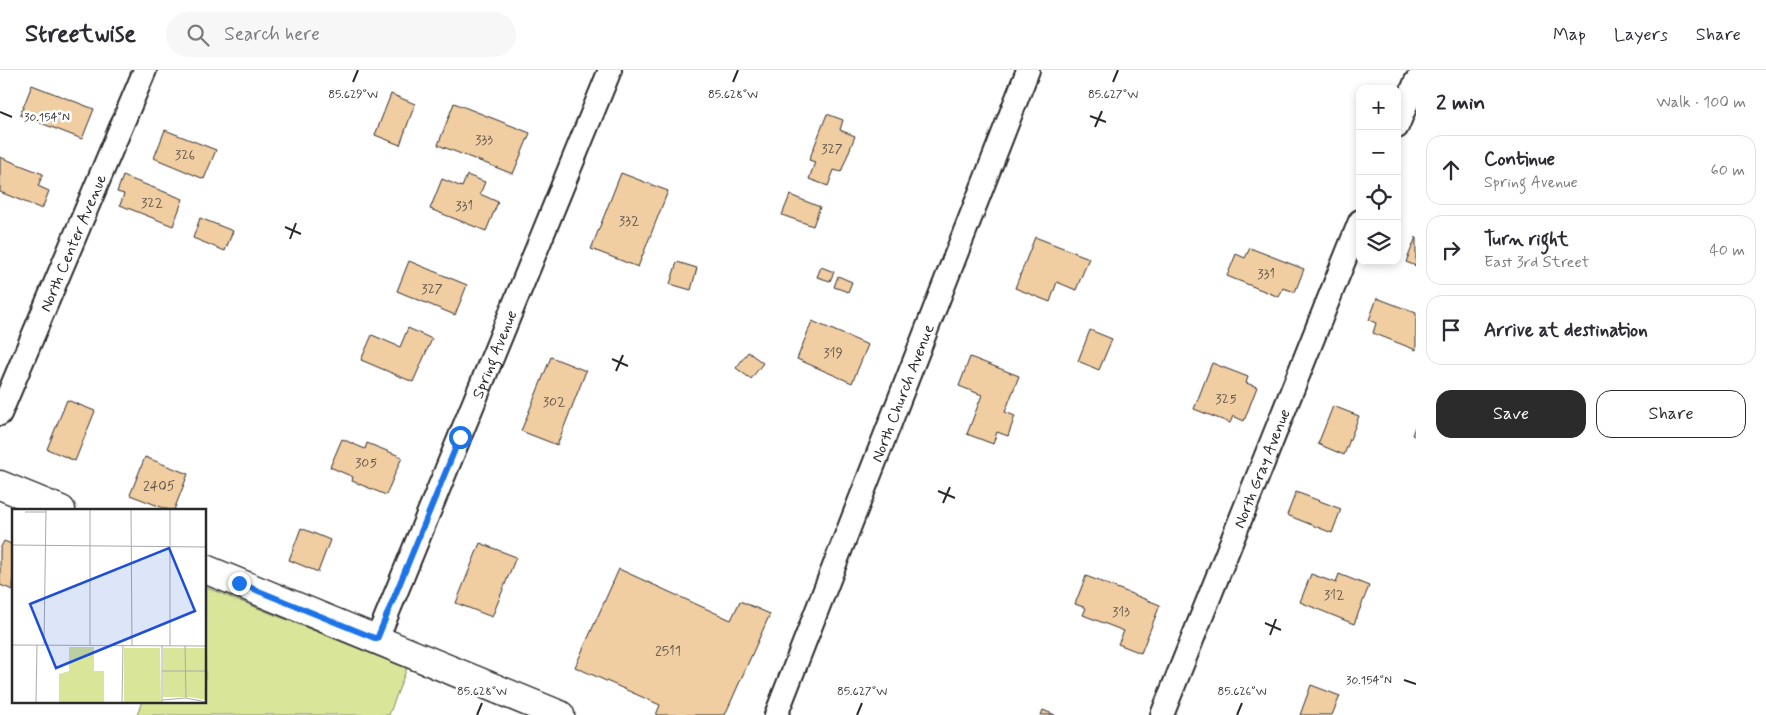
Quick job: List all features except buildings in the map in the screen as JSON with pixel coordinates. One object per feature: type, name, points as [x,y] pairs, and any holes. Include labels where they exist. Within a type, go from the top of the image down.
[{"type":"street","name":"North Center Avenue","points":[[0,414],[145,70]]},
{"type":"street","name":"Spring Avenue","points":[[377,639],[610,70]]},
{"type":"street","name":"North Church Avenue","points":[[776,715],[1028,70]]},
{"type":"street","points":[[1401,117],[1416,80]]},
{"type":"street","name":"North Gray Avenue","points":[[1162,715],[1356,231]]},
{"type":"street","points":[[0,485],[59,509]]},
{"type":"street","points":[[206,569],[560,715]]},
{"type":"green space","points":[[206,587],[407,668],[389,715],[137,715],[142,702],[206,702]]},
{"type":"route","points":[[239,583],[377,639],[460,437]]}]
